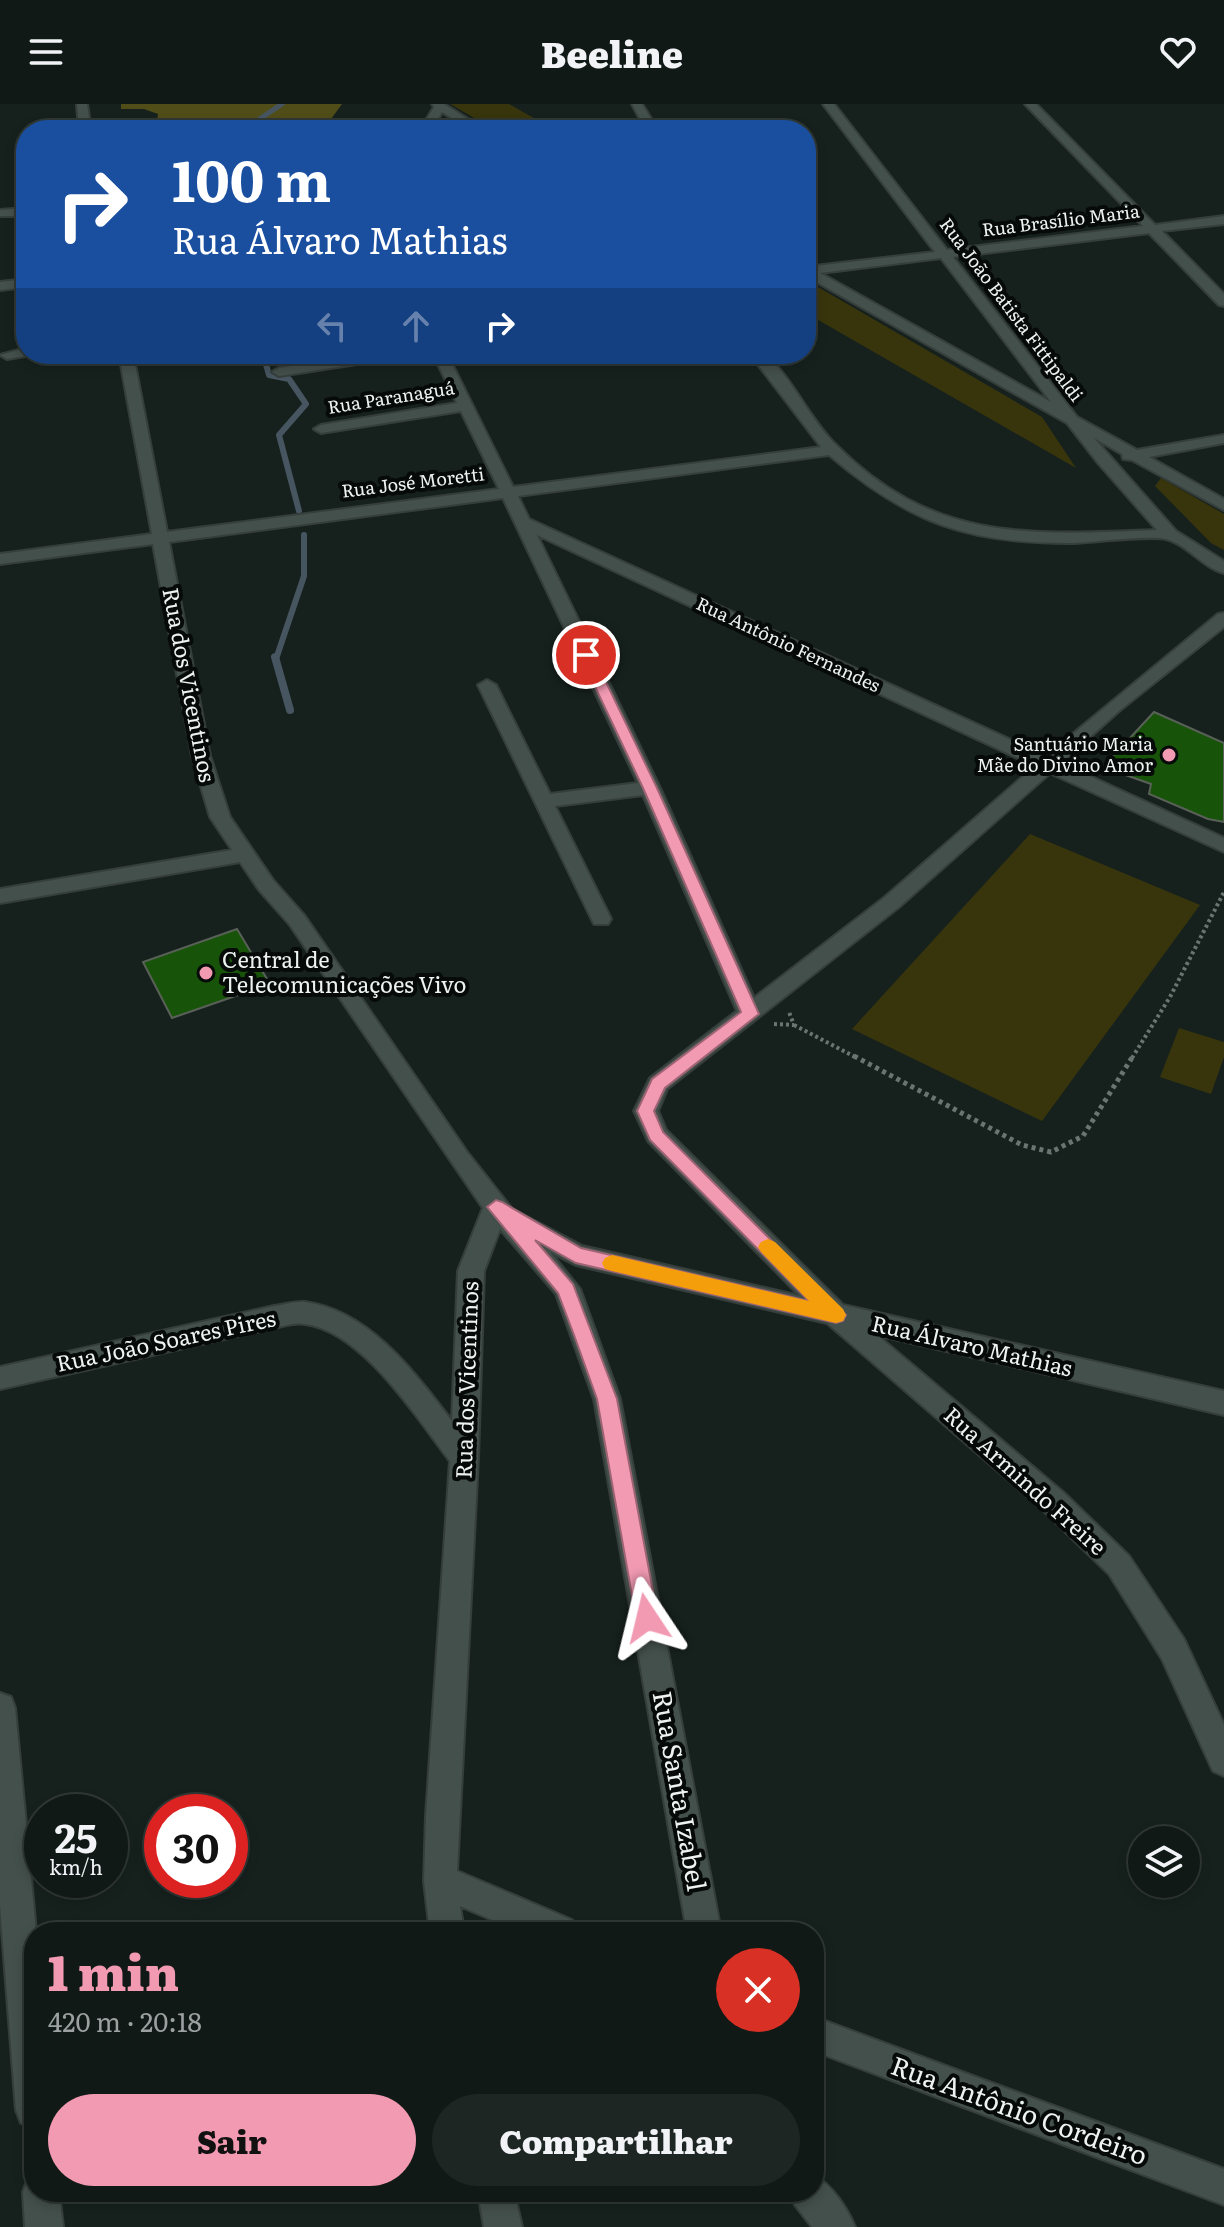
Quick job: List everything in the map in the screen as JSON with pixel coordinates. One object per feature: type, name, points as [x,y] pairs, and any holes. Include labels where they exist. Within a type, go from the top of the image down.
[{"type":"street","name":"Rua João Batista Fittipaldi","points":[[828,104],[1069,420],[1103,460],[1170,534],[1224,568]]},
{"type":"street","points":[[1030,104],[1224,302]]},
{"type":"street","points":[[438,105],[463,120]]},
{"type":"street","name":"Rua Brasílio Maria","points":[[816,270],[1224,220]]},
{"type":"street","points":[[816,276],[1224,505]]},
{"type":"street","points":[[7,355],[16,354]]},
{"type":"street","name":"Rua dos Vicentinos","points":[[128,364],[210,791],[220,817],[266,885],[297,920],[459,1158],[496,1207],[471,1271],[464,1458],[440,1881],[446,1922]]},
{"type":"street","points":[[279,372],[331,364]]},
{"type":"street","points":[[445,364],[650,788],[750,1014]]},
{"type":"street","points":[[768,364],[832,450],[890,497],[921,515],[951,527],[990,535],[1042,539],[1170,534]]},
{"type":"street","name":"Rua Paranaguá","points":[[321,429],[467,406]]},
{"type":"street","points":[[1103,460],[1224,439]]},
{"type":"street","name":"Rua José Moretti","points":[[0,559],[832,450]]},
{"type":"street","name":"Rua Antônio Fernandes","points":[[523,522],[1224,846]]},
{"type":"street","name":"Rua Armindo Freire","points":[[1224,618],[1155,671],[892,902],[658,1084],[646,1111],[656,1135],[836,1315],[1054,1502],[1119,1565],[1173,1649],[1224,1760]]},
{"type":"street","points":[[487,685],[601,919]]},
{"type":"street","points":[[543,801],[650,788]]},
{"type":"street","points":[[0,896],[247,854]]},
{"type":"street","name":"Rua Álvaro Mathias","points":[[496,1207],[576,1255],[1224,1403]]},
{"type":"street","name":"Rua Santa Izabel","points":[[496,1207],[567,1289],[607,1399],[702,1922]]},
{"type":"street","name":"Rua João Soares Pires","points":[[0,1378],[274,1317],[306,1313],[343,1328],[383,1356],[464,1458]]},
{"type":"street","points":[[0,1708],[5,1842],[24,2018]]},
{"type":"street","points":[[440,1881],[536,1922]]},
{"type":"street","name":"Rua Antônio Cordeiro","points":[[824,2038],[1224,2187]]},
{"type":"street","points":[[42,2202],[44,2227]]},
{"type":"street","points":[[498,2202],[503,2227]]},
{"type":"street","points":[[816,2202],[836,2227]]},
{"type":"path","points":[[794,1025],[1022,1145],[1051,1152],[1083,1136],[1170,997],[1224,892]]},
{"type":"shaded area","points":[[121,104],[342,104],[330,120],[157,120],[158,114],[144,109],[121,109]]},
{"type":"shaded area","points":[[450,104],[509,104],[537,120],[478,120]]},
{"type":"shaded area","points":[[816,286],[1042,417],[1076,468],[816,319]]},
{"type":"shaded area","points":[[1161,478],[1224,514],[1224,550],[1211,543],[1155,486]]},
{"type":"shaded area","points":[[1030,834],[1200,905],[1042,1121],[852,1029]]},
{"type":"shaded area","points":[[1179,1028],[1224,1042],[1224,1057],[1211,1094],[1160,1077]]},
{"type":"building","name":"Santuário Maria Mãe do Divino Amor","points":[[1154,712],[1224,743],[1224,822],[1208,819],[1149,794],[1151,784],[1103,767]]},
{"type":"building","name":"Central de Telecomunicações Vivo","points":[[237,929],[270,984],[172,1018],[143,962]]},
{"type":"waterway","points":[[258,120],[282,104]]},
{"type":"waterway","points":[[266,364],[269,375],[289,379],[306,404],[279,435],[299,511]]},
{"type":"waterway","points":[[276,659],[304,576],[304,535]]},
{"type":"waterway","points":[[275,657],[290,710]]},
{"type":"slow traffic","points":[[612,1263],[836,1315],[768,1247]]},
{"type":"place","name":"Santuário Maria Mãe do Divino Amor","points":[[1169,755]]},
{"type":"place","name":"Central de Telecomunicações Vivo","points":[[206,973]]},
{"type":"route","points":[[586,655],[650,788],[750,1014],[658,1084],[646,1111],[656,1135],[836,1315],[576,1255],[496,1207],[567,1289],[584,1335],[607,1399],[647,1618]]}]
